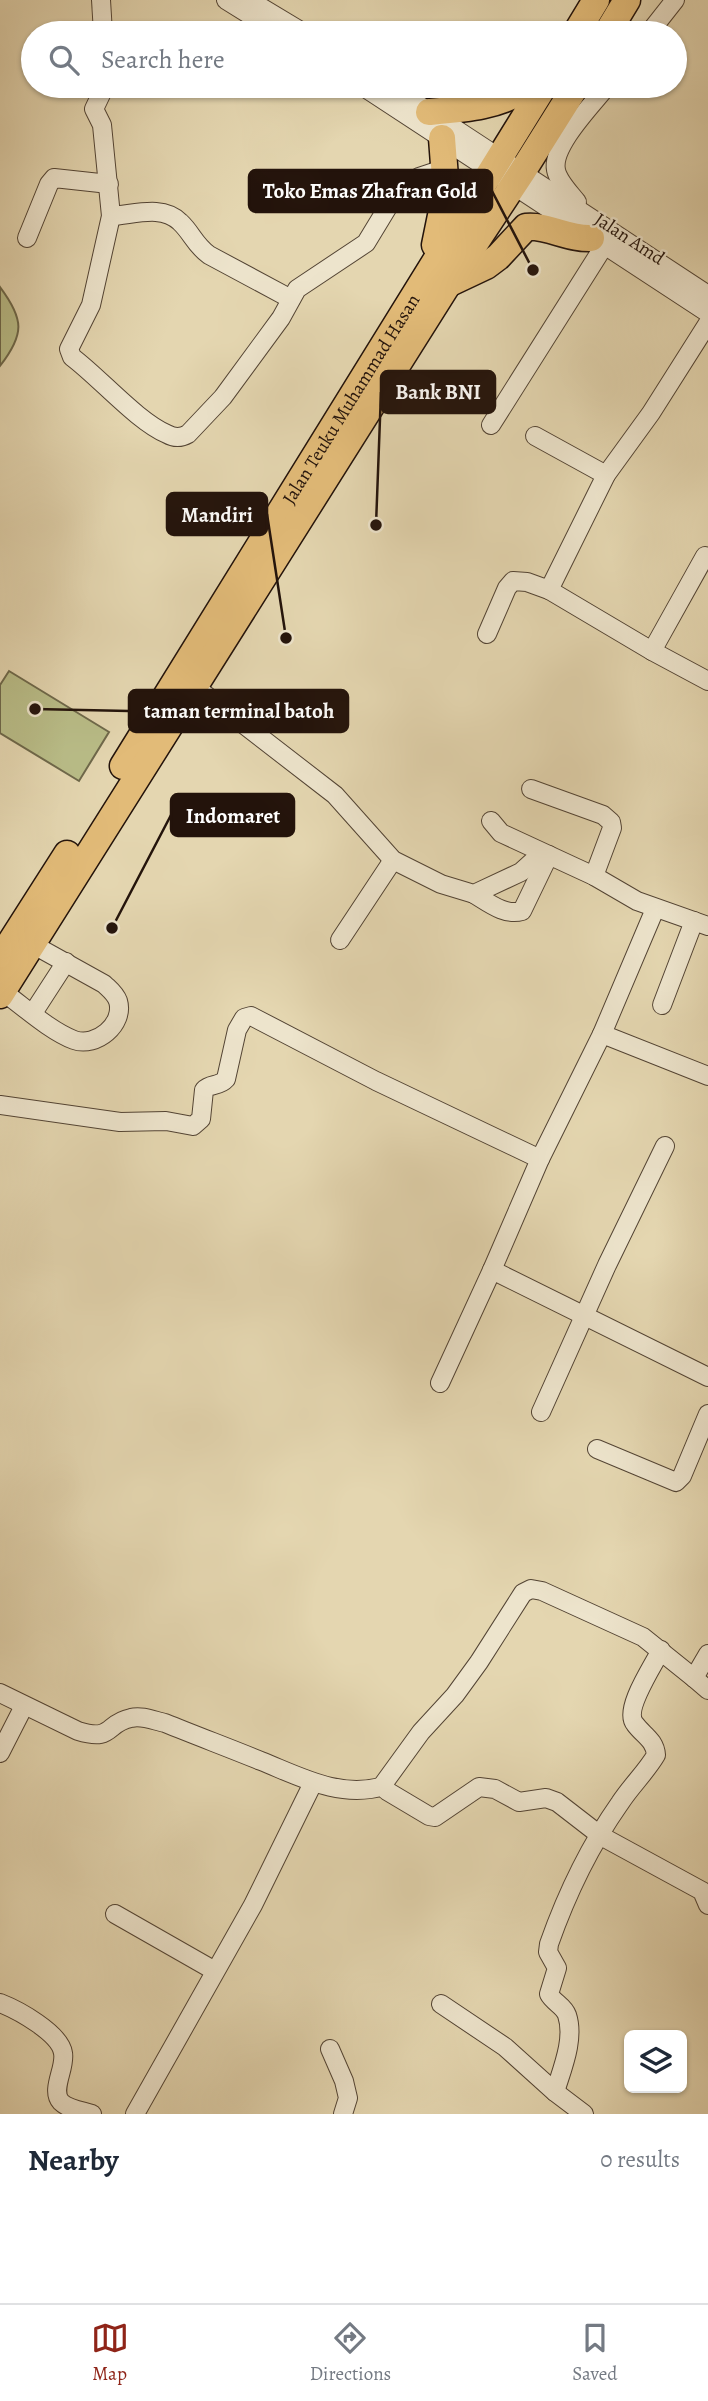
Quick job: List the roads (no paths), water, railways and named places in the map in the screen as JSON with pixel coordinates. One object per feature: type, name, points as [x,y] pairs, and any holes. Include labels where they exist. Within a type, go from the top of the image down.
[{"type":"highway","points":[[583,21],[596,0]]},
{"type":"highway","points":[[614,21],[627,0]]},
{"type":"highway","points":[[429,112],[488,106],[511,98]]},
{"type":"highway","name":"Jalan Teuku Muhammad Hasan","points":[[181,695],[421,283],[536,98]]},
{"type":"highway","name":"Jalan Teuku Muhammad Hasan","points":[[1,993],[11,946],[338,462],[448,284],[525,184],[570,98]]},
{"type":"highway","points":[[421,283],[444,211],[446,168],[442,138]]},
{"type":"highway","points":[[448,284],[492,261],[526,227],[540,227],[569,237],[598,242]]},
{"type":"street","points":[[101,0],[102,21]]},
{"type":"street","points":[[226,0],[260,21]]},
{"type":"street","points":[[249,0],[284,21]]},
{"type":"street","points":[[658,21],[675,0]]},
{"type":"street","points":[[99,98],[94,109],[102,125],[111,216],[91,305],[69,349],[72,357],[165,434],[182,437],[202,420],[255,354],[281,318],[297,289],[366,243],[400,187],[446,168]]},
{"type":"street","points":[[380,98],[442,138],[495,164]]},
{"type":"street","points":[[408,98],[525,184],[624,240],[708,295]]},
{"type":"street","points":[[598,98],[562,145],[555,159],[556,172],[576,201],[624,240]]},
{"type":"street","points":[[27,238],[54,178],[109,184]]},
{"type":"street","name":"Jalan Amd","points":[[525,184],[598,242],[708,313]]},
{"type":"street","points":[[111,216],[152,212],[172,216],[181,222],[199,247],[209,255],[291,299]]},
{"type":"street","points":[[491,425],[598,242]]},
{"type":"street","points":[[550,590],[606,475],[651,412],[708,323]]},
{"type":"street","points":[[535,436],[606,475]]},
{"type":"street","points":[[652,651],[705,556]]},
{"type":"street","points":[[487,634],[507,588],[513,581],[527,582],[550,590],[708,681]]},
{"type":"street","points":[[181,695],[335,795],[393,860],[441,884],[474,894],[499,909],[513,913],[522,911],[546,854]]},
{"type":"street","points":[[531,789],[603,815],[611,822],[612,828],[594,877]]},
{"type":"street","points":[[491,821],[501,833],[655,909],[703,922],[662,1005]]},
{"type":"street","points":[[474,894],[521,872],[546,854]]},
{"type":"street","points":[[340,940],[393,860]]},
{"type":"street","points":[[439,1383],[540,1159],[602,1034],[655,909]]},
{"type":"street","points":[[1,993],[76,1041],[87,1043],[99,1039],[110,1028],[118,1012],[118,1002],[104,984],[66,962],[11,946]]},
{"type":"street","points":[[33,1013],[66,962]]},
{"type":"street","points":[[0,1105],[120,1122],[166,1121],[193,1126],[201,1119],[204,1090],[209,1085],[219,1085],[226,1079],[237,1030],[244,1018],[251,1016],[376,1081],[540,1159]]},
{"type":"street","points":[[602,1034],[708,1076]]},
{"type":"street","points":[[541,1412],[607,1265],[665,1146]]},
{"type":"street","points":[[492,1270],[586,1314],[708,1377]]},
{"type":"street","points":[[597,1448],[676,1482],[682,1476],[708,1413]]},
{"type":"street","points":[[708,1690],[661,1650],[621,1626],[542,1591],[531,1590],[523,1593],[479,1662],[455,1695],[392,1769],[384,1786],[414,1807],[435,1817],[479,1787],[495,1789],[519,1802],[546,1798],[557,1802],[601,1836],[702,1891],[708,1905]]},
{"type":"street","points":[[555,2092],[569,2045],[569,2026],[567,2014],[549,1994],[557,1968],[548,1952],[549,1944],[568,1892],[586,1855],[601,1836],[619,1803],[656,1755],[651,1740],[631,1717],[633,1704],[661,1650]]},
{"type":"street","points":[[694,1678],[708,1654]]},
{"type":"street","points":[[0,1693],[90,1735],[99,1736],[129,1718],[142,1717],[165,1723],[313,1783],[348,1791],[367,1791],[384,1786]]},
{"type":"street","points":[[0,1753],[24,1706]]},
{"type":"street","points":[[135,2114],[253,1905],[313,1783]]},
{"type":"street","points":[[115,1914],[215,1971]]},
{"type":"street","points":[[0,2003],[60,2042],[64,2060],[57,2093],[59,2099],[63,2104],[92,2114]]},
{"type":"street","points":[[440,2004],[505,2047],[584,2114]]},
{"type":"street","points":[[330,2049],[344,2081],[348,2098],[343,2114]]},
{"type":"place","name":"Toko Emas Zhafran Gold","points":[[533,270]]},
{"type":"place","name":"Bank BNI","points":[[376,525]]},
{"type":"place","name":"Mandiri","points":[[286,638]]},
{"type":"place","name":"taman terminal batoh","points":[[35,709]]},
{"type":"place","name":"Indomaret","points":[[112,928]]}]
